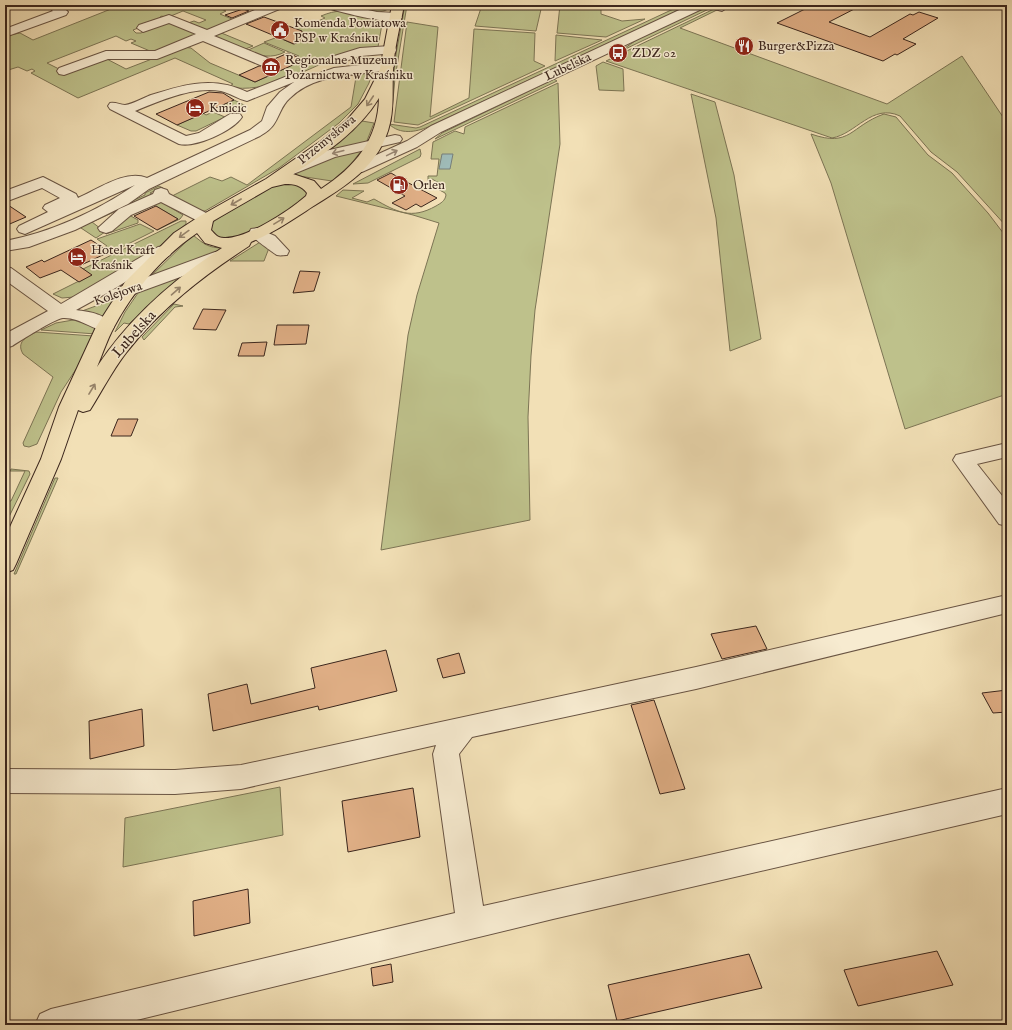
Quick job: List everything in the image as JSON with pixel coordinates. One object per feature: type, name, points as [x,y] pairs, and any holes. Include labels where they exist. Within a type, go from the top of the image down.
[{"type":"main road","name":"Przemysłowa","points":[[357,170],[376,143],[383,126],[386,104],[387,66],[397,11]]},
{"type":"main road","name":"Przemysłowa","points":[[288,171],[337,136],[360,114],[373,96],[387,66]]},
{"type":"main road","name":"Lubelska","points":[[51,459],[101,374],[120,348],[157,308],[221,256],[335,188],[357,170]]},
{"type":"main road","name":"Lubelska","points":[[5,564],[51,459],[68,406],[105,327],[128,291],[142,272],[180,237],[206,219],[288,171]]},
{"type":"main road","points":[[266,184],[290,179],[305,182],[312,186],[315,192],[314,198],[308,203]]},
{"type":"main road","points":[[206,219],[203,230],[206,237],[212,241],[232,243],[253,236]]},
{"type":"street","points":[[5,33],[62,12],[53,5]]},
{"type":"street","points":[[64,71],[106,55],[157,54],[278,5]]},
{"type":"street","points":[[331,5],[377,16],[397,11]]},
{"type":"street","name":"Lubelska","points":[[357,170],[412,144],[436,129],[700,5]]},
{"type":"street","points":[[143,28],[169,19],[264,62]]},
{"type":"street","points":[[188,42],[199,50]]},
{"type":"street","points":[[235,117],[200,138],[184,141],[119,108],[212,86],[230,90],[247,97],[351,54],[366,51],[390,50]]},
{"type":"street","points":[[5,246],[33,246],[122,201],[143,186],[264,128],[268,123],[279,99],[299,86],[347,69],[387,66]]},
{"type":"street","points":[[383,126],[395,132],[415,134]]},
{"type":"street","name":"Lubelska","points":[[288,171],[330,154],[436,129]]},
{"type":"street","points":[[5,239],[51,213],[130,180],[140,181],[143,183],[143,186]]},
{"type":"street","points":[[11,195],[43,182],[70,197],[70,199],[51,213]]},
{"type":"street","points":[[11,195],[51,213]]},
{"type":"street","points":[[106,228],[126,212],[161,195],[206,219]]},
{"type":"street","points":[[253,236],[269,240],[281,251]]},
{"type":"street","name":"Kolejowa","points":[[5,342],[120,278],[164,251]]},
{"type":"street","name":"Kolejowa","points":[[59,312],[128,291],[221,256]]},
{"type":"street","points":[[5,272],[51,304],[59,312],[87,317],[102,323],[105,327]]},
{"type":"street","points":[[1007,450],[963,460],[1007,518]]},
{"type":"street","points":[[5,781],[175,782],[241,777],[418,737],[696,678],[1007,604]]},
{"type":"street","points":[[465,727],[449,745],[446,754],[471,924]]},
{"type":"street","points":[[418,737],[428,741],[446,754]]},
{"type":"street","points":[[51,1025],[85,1021],[471,924],[1007,801]]},
{"type":"green space","points":[[121,5],[211,5],[226,11],[220,14],[234,20],[209,31],[188,23],[194,21],[199,23],[206,20],[183,11],[166,18],[162,16],[160,17],[162,19],[133,30],[136,33],[141,33],[165,21],[199,33],[160,51],[150,51],[131,43],[136,41],[131,39],[126,41],[116,36],[47,63],[65,72],[103,57],[126,69],[183,47],[191,48],[210,63],[255,82],[303,60],[298,57],[299,56],[264,42],[278,37],[293,44],[311,36],[292,29],[302,25],[307,26],[325,18],[321,16],[340,11],[364,16],[382,24],[378,47],[341,56],[284,80],[256,87],[228,87],[233,84],[175,58],[78,98],[31,73],[35,71],[32,69],[27,71],[18,67],[5,71],[5,36],[20,33],[33,40]]},
{"type":"green space","points":[[343,5],[391,5],[388,9],[376,12]]},
{"type":"green space","points":[[405,5],[407,5],[395,78],[391,122],[388,121],[396,54]]},
{"type":"green space","points":[[482,5],[542,5],[536,31],[475,26]]},
{"type":"green space","points":[[560,5],[601,5],[601,14],[622,21],[645,19],[606,37],[557,33]]},
{"type":"green space","points":[[682,5],[690,5],[428,127],[408,132],[398,130],[389,124],[416,128],[420,127]]},
{"type":"green space","points":[[704,8],[711,8],[619,52],[638,39]]},
{"type":"green space","points":[[716,8],[719,9],[680,28],[887,104],[962,56],[1007,123],[1007,227],[957,172],[931,152],[900,116],[890,113],[881,113],[864,121],[849,131],[832,138],[606,61]]},
{"type":"green space","points":[[407,22],[438,27],[430,117],[469,98],[474,29],[535,33],[534,61],[545,66],[418,125],[394,122]]},
{"type":"green space","points":[[219,32],[253,46],[243,50],[213,36]]},
{"type":"green space","points":[[556,35],[602,40],[555,61]]},
{"type":"green space","points":[[264,43],[285,52],[275,56],[266,56],[246,51]]},
{"type":"green space","points":[[603,62],[623,69],[624,91],[599,90],[596,66]]},
{"type":"green space","points":[[373,70],[369,83],[358,104],[339,123],[279,168],[205,211],[200,211],[172,196],[210,177],[222,181],[231,177],[247,185],[351,107],[357,71]]},
{"type":"green space","points":[[554,79],[557,81],[435,139],[442,133]]},
{"type":"green space","points":[[558,83],[560,144],[535,310],[531,356],[528,417],[530,520],[381,550],[408,335],[417,295],[439,223],[405,213],[419,213],[436,206],[444,200],[446,195],[445,193],[434,187],[439,183],[432,179],[428,181],[428,176],[437,176],[439,159],[431,159],[433,142],[455,131],[464,134],[465,127]]},
{"type":"green space","points":[[691,94],[715,102],[734,175],[761,339],[730,351],[716,218]]},
{"type":"green space","points":[[234,100],[246,106],[232,114],[217,107]]},
{"type":"green space","points":[[213,112],[225,117],[196,131],[191,131],[177,125],[203,113],[206,115]]},
{"type":"green space","points":[[884,114],[896,117],[928,155],[952,173],[988,213],[1007,238],[1007,394],[905,429],[831,183],[811,134],[824,138],[843,137]]},
{"type":"green space","points":[[362,121],[374,123],[366,143],[325,153]]},
{"type":"green space","points":[[420,149],[420,157],[368,183],[353,184]]},
{"type":"green space","points":[[362,150],[350,165],[332,181],[292,175],[314,162]]},
{"type":"green space","points":[[291,183],[309,189],[307,198],[273,220],[246,233],[233,237],[221,237],[211,233],[210,224],[222,216],[273,186]]},
{"type":"green space","points":[[159,186],[163,188],[162,190],[156,190],[150,193],[152,194],[149,196],[92,222],[105,232],[96,238],[78,226],[145,195],[145,193]]},
{"type":"green space","points":[[343,190],[364,191],[352,198],[367,202],[374,199],[398,211],[336,196]]},
{"type":"green space","points":[[158,200],[183,215],[180,219],[157,230],[178,219],[152,204]]},
{"type":"green space","points":[[129,215],[138,220],[138,223],[106,234]]},
{"type":"green space","points":[[181,221],[186,221],[186,224],[153,252],[74,297],[62,298],[53,294],[91,275],[83,269]]},
{"type":"green space","points":[[140,224],[154,231],[106,255],[100,250],[107,246],[97,239]]},
{"type":"green space","points":[[193,235],[206,245],[223,248],[214,254],[148,279]]},
{"type":"green space","points":[[265,239],[269,248],[264,261],[230,261]]},
{"type":"green space","points":[[187,273],[129,324],[124,323],[115,332],[125,312],[140,290]]},
{"type":"green space","points":[[118,298],[105,319],[82,311]]},
{"type":"green space","points":[[174,304],[183,306],[175,307],[144,340],[142,337]]},
{"type":"green space","points":[[78,320],[95,327],[96,334],[41,330],[56,323]]},
{"type":"green space","points":[[36,332],[94,336],[88,351],[61,392],[37,444],[29,447],[24,446],[23,443],[53,377],[23,354],[21,350],[21,343],[23,340]]},
{"type":"green space","points":[[11,469],[29,471],[30,474],[5,525],[5,501],[11,501],[25,471],[10,471]]},
{"type":"green space","points":[[55,478],[58,478],[16,574],[14,574]]},
{"type":"green space","points":[[280,787],[283,835],[123,867],[125,818]]},
{"type":"water","points":[[442,154],[453,154],[450,169],[439,169]]},
{"type":"building","points":[[813,5],[862,5],[829,22],[870,37],[910,14],[913,15],[919,12],[938,18],[903,39],[916,44],[883,61],[777,23]]},
{"type":"building","points":[[243,9],[249,11],[232,18],[225,15]]},
{"type":"building","name":"Komenda Powiatowa PSP w Kraśniku","points":[[264,17],[302,31],[301,41],[294,44],[246,24]]},
{"type":"building","name":"Regionalne Muzeum Pożarnictwa w Kraśniku","points":[[288,53],[304,60],[255,82],[239,75],[259,66],[270,66],[273,63],[272,60]]},
{"type":"building","name":"Kmicic","points":[[209,92],[223,93],[234,100],[177,125],[156,114]]},
{"type":"building","points":[[391,173],[437,198],[421,207],[416,204],[406,210],[392,203],[405,196],[377,180]]},
{"type":"building","points":[[5,203],[26,217],[5,226]]},
{"type":"building","points":[[156,206],[178,219],[157,230],[134,216]]},
{"type":"building","name":"Hotel Kraft Kraśnik","points":[[91,240],[105,249],[100,251],[105,254],[79,266],[92,275],[79,282],[61,270],[40,278],[26,267],[42,260],[44,262]]},
{"type":"building","points":[[300,271],[320,272],[314,291],[293,293]]},
{"type":"building","points":[[203,309],[226,310],[216,330],[193,329]]},
{"type":"building","points":[[277,325],[309,325],[306,344],[274,345]]},
{"type":"building","points":[[267,342],[264,356],[238,356],[242,343]]},
{"type":"building","points":[[118,419],[138,419],[131,436],[111,436]]},
{"type":"building","points":[[756,626],[767,649],[722,659],[711,634]]},
{"type":"building","points":[[386,650],[397,691],[319,710],[318,706],[213,731],[208,694],[247,684],[251,704],[315,688],[311,668]]},
{"type":"building","points":[[459,653],[465,673],[443,678],[437,659]]},
{"type":"building","points":[[1007,690],[1007,712],[993,713],[982,693]]},
{"type":"building","points":[[654,700],[685,789],[660,794],[631,705]]},
{"type":"building","points":[[142,709],[144,746],[90,759],[89,721]]},
{"type":"building","points":[[413,788],[420,837],[348,852],[342,801]]},
{"type":"building","points":[[248,889],[250,923],[194,936],[193,901]]},
{"type":"building","points":[[937,951],[953,985],[858,1006],[844,970]]},
{"type":"building","points":[[749,954],[762,988],[617,1021],[608,985]]},
{"type":"building","points":[[391,964],[393,982],[373,986],[371,968]]},
{"type":"place","name":"Komenda Powiatowa PSP w Kraśniku","points":[[280,30]]},
{"type":"place","name":"Burger&Pizza","points":[[744,46]]},
{"type":"place","name":"ZDZ 02","points":[[618,53]]},
{"type":"place","name":"Regionalne Muzeum Pożarnictwa w Kraśniku","points":[[271,67]]},
{"type":"place","name":"Kmicic","points":[[195,108]]},
{"type":"place","name":"Orlen","points":[[399,185]]},
{"type":"place","name":"Hotel Kraft Kraśnik","points":[[77,257]]}]
